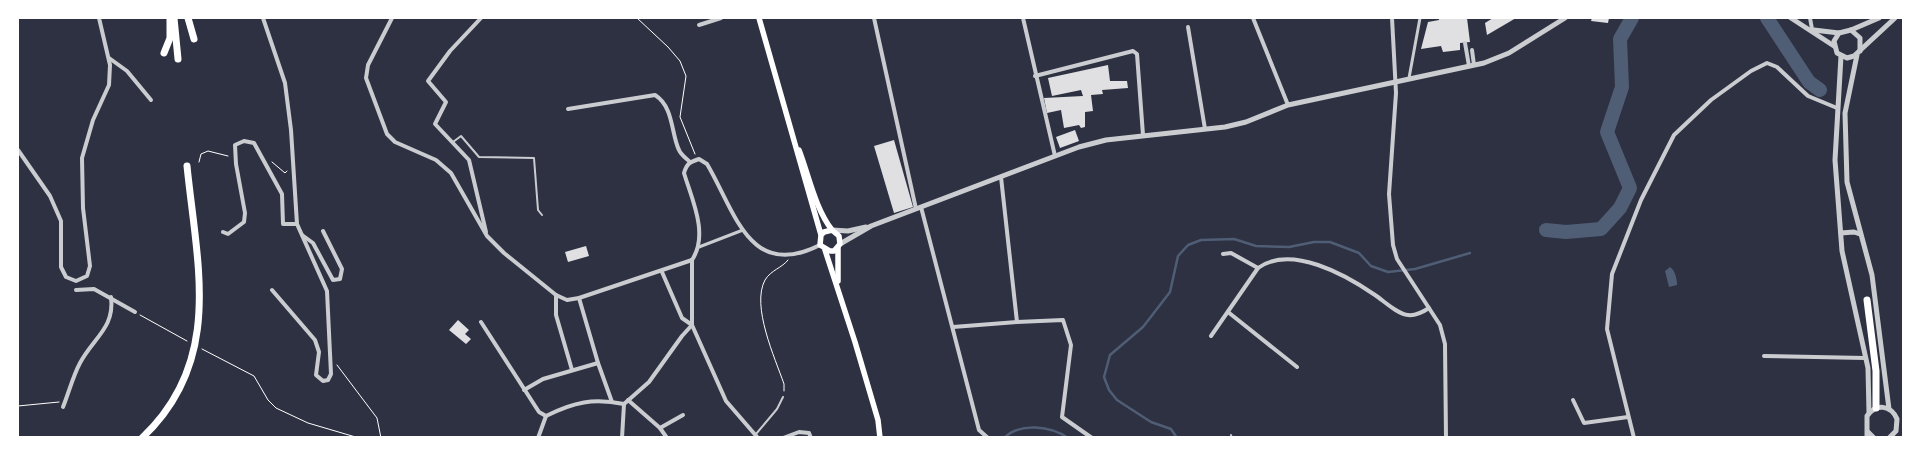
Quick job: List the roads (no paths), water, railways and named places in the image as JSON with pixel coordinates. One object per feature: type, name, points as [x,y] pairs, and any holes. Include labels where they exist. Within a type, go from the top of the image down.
[{"type":"highway","points":[[164,53],[170,38],[170,18]]},
{"type":"highway","points":[[174,18],[178,60]]},
{"type":"highway","points":[[188,18],[194,39]]},
{"type":"highway","points":[[142,438],[163,416],[184,378],[195,349],[199,328],[197,261],[187,166]]},
{"type":"highway","points":[[1868,300],[1876,371],[1876,408]]},
{"type":"main road","points":[[759,18],[821,235],[820,245],[825,250],[839,288],[875,412],[880,438]]},
{"type":"main road","points":[[791,132],[821,209],[832,230],[839,236],[839,288]]},
{"type":"main road","points":[[821,235],[828,230],[832,230]]},
{"type":"main road","points":[[825,250],[834,250],[839,246]]},
{"type":"street","points":[[18,150],[46,189],[61,221],[61,267],[66,277],[76,282],[87,276],[90,266],[83,208],[82,158],[93,120],[109,85],[108,58],[98,18]]},
{"type":"street","points":[[263,18],[285,84],[292,130],[297,224],[327,291],[330,315],[329,356],[331,378],[323,381],[316,375],[319,352],[315,340],[272,290]]},
{"type":"street","points":[[392,18],[368,65],[366,78],[387,134],[395,142],[436,160],[451,173],[487,236],[504,253],[556,295],[567,300],[579,298],[662,272],[692,260]]},
{"type":"street","points":[[481,18],[450,51],[428,81],[446,102],[435,124],[469,160],[487,236]]},
{"type":"street","points":[[699,25],[720,18]]},
{"type":"street","points":[[874,18],[919,208],[980,430],[988,438]]},
{"type":"street","points":[[1023,18],[1055,156]]},
{"type":"street","points":[[1253,18],[1288,105]]},
{"type":"street","points":[[1392,18],[1396,81],[1389,194],[1393,245],[1397,259],[1440,325],[1445,344],[1446,438]]},
{"type":"street","points":[[1409,78],[1420,18]]},
{"type":"street","points":[[832,230],[848,231],[871,226],[1055,156],[1106,140],[1143,134],[1205,129],[1246,122],[1288,105],[1496,60],[1565,18]]},
{"type":"street","points":[[1791,18],[1834,46],[1841,56],[1835,160],[1842,251],[1866,358],[1869,413]]},
{"type":"street","points":[[1810,18],[1812,30]]},
{"type":"street","points":[[1812,30],[1838,33],[1851,30],[1879,18]]},
{"type":"street","points":[[1841,56],[1849,58],[1858,53],[1895,18]]},
{"type":"street","points":[[1188,27],[1205,129]]},
{"type":"street","points":[[1851,30],[1860,38],[1845,113],[1847,182],[1872,275],[1889,409],[1896,416],[1900,427],[1889,438]]},
{"type":"street","points":[[1834,46],[1838,33]]},
{"type":"street","points":[[1465,43],[1471,65]]},
{"type":"street","points":[[1471,65],[1472,50]]},
{"type":"street","points":[[1035,76],[1133,51],[1137,54],[1143,134]]},
{"type":"street","points":[[108,58],[127,71],[151,100]]},
{"type":"street","points":[[1634,438],[1607,329],[1612,274],[1641,200],[1674,135],[1711,100],[1751,71],[1767,63],[1776,67],[1808,96],[1838,108]]},
{"type":"street","points":[[568,109],[655,95],[660,99],[670,117],[680,152],[690,162]]},
{"type":"street","points":[[223,232],[228,234],[244,222],[245,213],[236,164],[235,145],[244,140],[254,143],[282,194],[283,224],[297,224]]},
{"type":"street","points":[[757,436],[726,401],[692,325],[692,260],[699,247],[701,232],[684,173],[686,166],[690,162],[697,160],[707,164],[743,230],[766,252],[775,256],[791,256],[805,253],[820,245]]},
{"type":"street","points":[[1001,176],[1017,322]]},
{"type":"street","points":[[839,246],[871,226]]},
{"type":"street","points":[[699,247],[743,230]]},
{"type":"street","points":[[302,235],[313,243],[332,280],[340,279],[342,269],[323,231]]},
{"type":"street","points":[[1841,234],[1854,232],[1860,234]]},
{"type":"street","points":[[1223,254],[1231,253],[1258,268]]},
{"type":"street","points":[[1211,336],[1258,268],[1265,262],[1281,259],[1296,260],[1331,270],[1362,286],[1406,315],[1418,314],[1429,308]]},
{"type":"street","points":[[662,272],[682,318],[692,325]]},
{"type":"street","points":[[80,279],[84,288]]},
{"type":"street","points":[[76,290],[84,288],[94,289],[135,312]]},
{"type":"street","points":[[556,295],[556,315],[572,370]]},
{"type":"street","points":[[63,407],[80,364],[102,333],[113,312],[111,298]]},
{"type":"street","points":[[579,298],[598,363],[612,402]]},
{"type":"street","points":[[1228,312],[1298,367]]},
{"type":"street","points":[[953,327],[1063,320],[1071,345],[1062,417],[1092,438]]},
{"type":"street","points":[[481,322],[539,412],[546,416]]},
{"type":"street","points":[[622,438],[626,402],[648,382],[692,325]]},
{"type":"street","points":[[1764,356],[1866,358]]},
{"type":"street","points":[[524,390],[542,379],[598,363]]},
{"type":"street","points":[[538,438],[546,416],[562,408],[599,400],[626,402],[660,428],[667,438]]},
{"type":"street","points":[[1573,400],[1584,423],[1628,418]]},
{"type":"street","points":[[1874,438],[1867,435],[1865,421],[1869,413],[1876,408],[1889,409]]},
{"type":"street","points":[[660,428],[683,415]]},
{"type":"street","points":[[1896,416],[1904,417]]},
{"type":"street","points":[[783,438],[799,432],[809,433],[811,438]]},
{"type":"lane","points":[[453,142],[460,136],[479,157],[534,158],[538,210],[542,215]]},
{"type":"lane","points":[[757,436],[777,409],[783,397]]},
{"type":"water","points":[[1670,267],[1677,280],[1677,285],[1669,287],[1665,271]]},
{"type":"waterway","points":[[1546,230],[1566,232],[1601,229],[1620,208],[1630,188],[1607,132],[1622,87],[1620,39],[1632,18]]},
{"type":"waterway","points":[[1767,18],[1809,82],[1820,90]]},
{"type":"waterway","points":[[1177,438],[1171,429],[1151,422],[1117,400],[1109,390],[1104,377],[1110,355],[1143,327],[1170,292],[1178,256],[1188,245],[1201,240],[1234,239],[1256,246],[1289,247],[1314,242],[1330,242],[1359,253],[1371,266],[1388,272],[1415,269],[1470,253]]},
{"type":"waterway","points":[[1004,438],[1011,433],[1027,428],[1053,431],[1068,438]]}]
